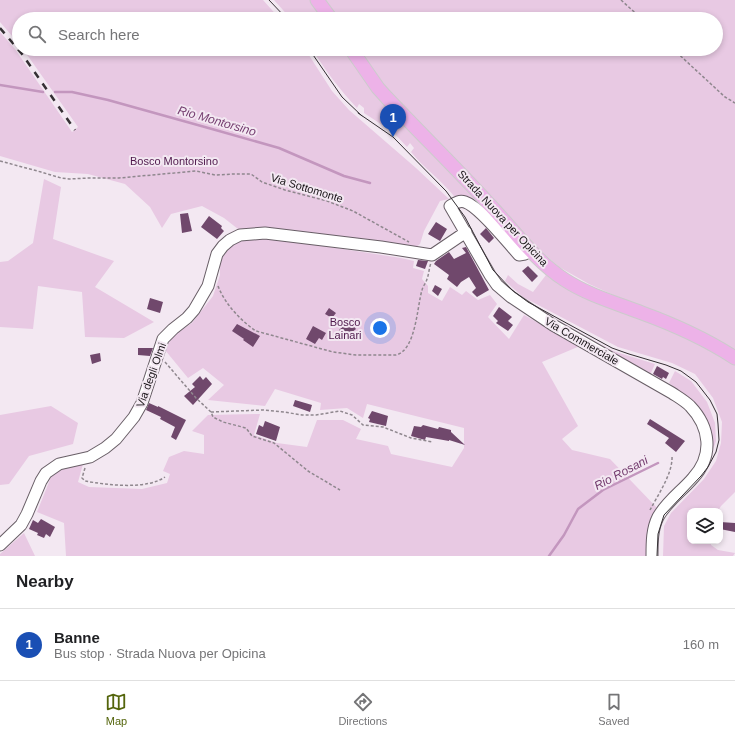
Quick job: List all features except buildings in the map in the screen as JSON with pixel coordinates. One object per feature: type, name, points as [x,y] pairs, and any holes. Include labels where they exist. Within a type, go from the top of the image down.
[{"type":"main road","points":[[316,0],[325,12]]},
{"type":"main road","name":"Strada Nuova per Opicina","points":[[356,56],[378,88],[387,98],[463,176],[530,250],[555,273],[580,288],[676,326],[735,358]]},
{"type":"street","name":"Via Commerciale","points":[[530,250],[525,254],[519,254],[496,229],[474,208],[465,202],[460,201],[450,206],[497,285],[511,297],[553,325],[672,393],[689,405],[697,415],[703,427],[708,450],[706,458],[698,472],[662,510],[657,518],[652,539],[652,556]]},
{"type":"street","points":[[432,255],[466,232]]},
{"type":"street","name":"Via degli Olmi","points":[[0,545],[21,525],[28,514],[41,481],[46,473],[59,464],[90,457],[111,444],[134,417],[142,403],[163,339],[173,329],[188,318],[194,310],[208,286],[217,254],[230,240],[240,235],[265,233],[386,247],[432,255]]},
{"type":"path","points":[[621,0],[634,12]]},
{"type":"path","points":[[680,56],[714,88],[735,103]]},
{"type":"path","name":"Via Sottomonte","points":[[0,162],[69,179],[119,178],[196,171],[215,176],[251,174],[262,182],[285,190],[327,201],[353,211],[414,245]]},
{"type":"path","points":[[213,271],[219,290],[225,300],[241,319],[256,331],[333,352],[356,355],[396,355],[401,354],[407,346],[411,336],[418,314],[422,290],[427,279],[432,255]]},
{"type":"path","points":[[158,353],[213,416],[223,422],[246,428],[252,436],[274,443],[308,471],[340,490]]},
{"type":"path","points":[[210,412],[263,410],[302,415],[316,415],[340,411],[352,415],[364,425],[383,427],[411,438],[433,442]]},
{"type":"path","points":[[649,514],[671,466],[672,456]]},
{"type":"path","points":[[90,457],[82,474],[82,478],[85,481],[114,484],[147,484],[165,477]]},
{"type":"green space","points":[[0,0],[263,0],[274,12],[12,12],[12,36],[0,22]]},
{"type":"green space","points":[[274,0],[310,0],[319,12],[285,12]]},
{"type":"green space","points":[[322,0],[735,0],[735,352],[589,284],[559,267],[525,237],[378,79],[362,56],[723,56],[723,12],[331,12]]},
{"type":"green space","name":"Bosco Montorsino","points":[[0,32],[12,46],[12,56],[20,56],[72,132],[78,127],[28,56],[310,56],[332,91],[349,110],[416,168],[449,199],[440,201],[424,231],[420,244],[416,247],[265,227],[238,229],[224,218],[202,206],[171,214],[162,228],[150,207],[125,184],[88,174],[55,172],[0,156]]},
{"type":"green space","points":[[316,56],[350,56],[382,99],[522,250],[463,196],[454,196],[411,152],[414,148],[410,143],[407,147],[393,132],[364,113],[364,108],[359,104],[357,108]]},
{"type":"green space","points":[[44,179],[61,187],[53,239],[114,261],[95,287],[154,322],[124,338],[85,337],[82,292],[38,286],[33,329],[0,327],[0,262],[8,261],[33,243]]},
{"type":"green space","name":"Bosco Lainari","points":[[247,238],[272,238],[414,261],[413,268],[424,271],[422,279],[428,286],[428,293],[442,301],[450,287],[462,295],[466,291],[478,300],[490,295],[497,304],[488,317],[509,339],[524,315],[580,346],[542,362],[578,426],[562,439],[572,450],[610,459],[660,511],[649,556],[66,556],[64,523],[37,512],[51,477],[63,468],[83,464],[78,482],[89,487],[142,489],[167,483],[170,474],[163,471],[169,457],[184,451],[204,454],[204,435],[192,431],[208,415],[260,414],[254,435],[277,443],[307,447],[317,420],[343,420],[361,429],[356,439],[388,446],[391,454],[452,467],[464,448],[464,428],[367,404],[363,418],[347,408],[320,410],[321,403],[275,389],[265,406],[208,400],[224,385],[203,368],[188,378],[165,350],[173,336],[192,323],[213,296],[220,275],[220,261],[232,244]]},
{"type":"green space","points":[[508,275],[518,284],[533,292],[546,275],[571,291],[692,340],[735,364],[735,492],[720,508],[687,508],[687,544],[711,544],[718,550],[735,553],[733,556],[663,556],[664,526],[671,513],[704,479],[716,461],[721,443],[722,422],[713,398],[695,374],[672,363],[618,347],[523,297],[505,281]]},
{"type":"green space","points":[[572,330],[613,351],[655,364],[650,375]]},
{"type":"green space","points":[[675,371],[691,381],[707,402],[715,423],[716,441],[710,458],[692,401],[669,383]]},
{"type":"green space","points":[[51,406],[78,423],[73,444],[29,456],[9,484],[0,485],[0,415]]},
{"type":"green space","points":[[24,533],[35,556],[0,556],[0,554]]},
{"type":"waterway","name":"Rio Montorsino","points":[[0,85],[43,92]]},
{"type":"waterway","name":"Rio Montorsino","points":[[55,92],[72,92],[108,100],[279,148],[344,176],[370,183]]},
{"type":"waterway","name":"Rio Rosani","points":[[549,556],[564,535],[578,509],[603,490],[658,463]]},
{"type":"tram line","points":[[269,0],[280,12]]},
{"type":"tram line","points":[[314,56],[342,97],[362,116]]},
{"type":"tram line","points":[[358,113],[393,137],[446,191],[465,217],[493,270],[512,290],[528,302],[612,348],[681,371],[696,382],[710,400],[717,414],[719,440],[716,452],[701,476],[664,515],[658,534],[657,556]]},
{"type":"railway","points":[[0,28],[12,42]]},
{"type":"railway","points":[[23,56],[75,130]]},
{"type":"place","name":"Banne","points":[[393,137]]}]
